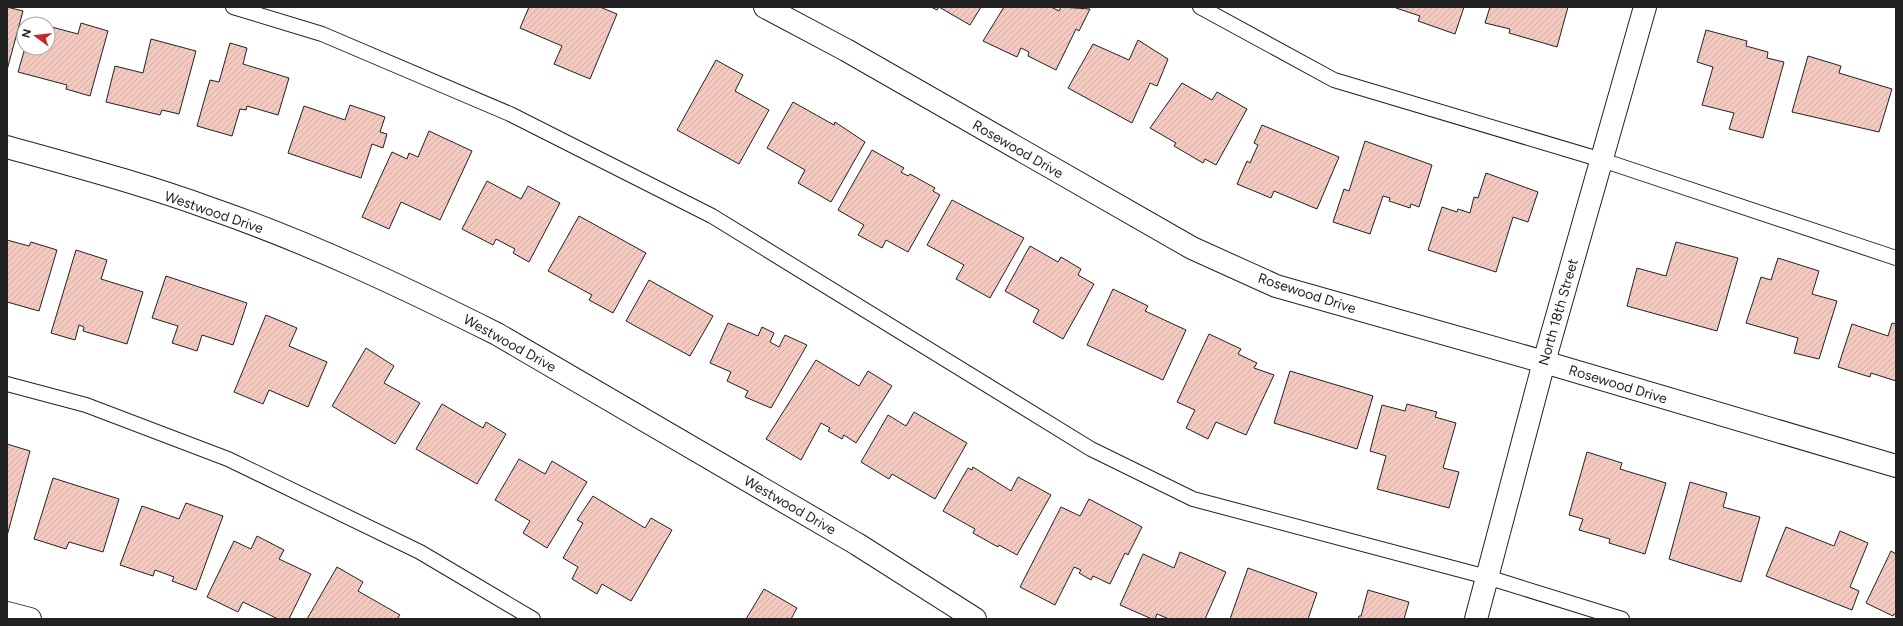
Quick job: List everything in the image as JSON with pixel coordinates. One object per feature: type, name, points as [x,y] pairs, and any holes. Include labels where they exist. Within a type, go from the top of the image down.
[{"type":"street","name":"Rosewood Drive","points":[[766,7],[846,50],[1199,252],[1276,286],[1544,362],[1896,466]]},
{"type":"street","name":"North 18th Street","points":[[1476,619],[1544,362],[1645,7]]},
{"type":"street","name":"Westwood Drive","points":[[7,147],[209,208],[323,252],[438,304],[497,334],[858,544],[975,619]]},
{"type":"street","points":[[7,613],[30,619]]},
{"type":"lane","points":[[232,7],[322,34],[510,114],[705,213],[1091,449],[1193,499],[1487,577],[1622,619]]},
{"type":"lane","points":[[1200,7],[1334,80],[1602,160],[1896,258]]},
{"type":"lane","points":[[7,384],[86,405],[228,459],[420,552],[533,619]]},
{"type":"building","points":[[7,7],[23,11],[22,16],[16,16],[16,37],[7,70]]},
{"type":"building","points":[[529,7],[600,7],[617,14],[590,79],[554,64],[562,46],[520,28]]},
{"type":"building","points":[[931,7],[939,7],[937,10]]},
{"type":"building","points":[[939,7],[981,7],[970,25]]},
{"type":"building","points":[[1004,7],[1051,7],[1059,11],[1061,7],[1090,9],[1079,31],[1076,29],[1056,70],[1028,56],[1029,52],[1021,48],[1017,57],[983,41]]},
{"type":"building","points":[[1396,7],[1464,7],[1455,34],[1418,21],[1420,16]]},
{"type":"building","points":[[1490,7],[1568,7],[1557,47],[1509,33],[1510,29],[1485,23]]},
{"type":"building","points":[[81,23],[108,31],[90,96],[66,89],[67,85],[18,72],[23,56],[56,56],[56,28],[78,34]]},
{"type":"building","points":[[1706,30],[1747,41],[1746,46],[1768,52],[1767,58],[1784,62],[1763,138],[1729,129],[1734,113],[1702,105],[1713,67],[1697,62]]},
{"type":"building","points":[[151,39],[196,51],[179,114],[162,110],[160,115],[106,102],[115,66],[143,73]]},
{"type":"building","points":[[1138,40],[1168,59],[1157,86],[1150,83],[1132,123],[1068,88],[1093,44],[1129,60]]},
{"type":"building","points":[[230,43],[247,48],[243,64],[289,78],[278,115],[247,106],[246,110],[240,109],[232,136],[197,126],[210,80],[219,82]]},
{"type":"building","points":[[1808,56],[1841,66],[1839,73],[1892,89],[1879,132],[1792,112]]},
{"type":"building","points":[[716,60],[743,75],[735,91],[769,110],[739,164],[677,130]]},
{"type":"building","points":[[1182,83],[1212,100],[1217,92],[1247,109],[1216,165],[1205,159],[1203,163],[1174,146],[1176,143],[1150,128]]},
{"type":"building","points":[[793,102],[834,125],[835,122],[865,142],[831,202],[798,183],[805,170],[767,148]]},
{"type":"building","points":[[350,105],[385,117],[380,132],[387,134],[383,148],[372,144],[361,178],[288,153],[304,106],[345,120]]},
{"type":"building","points":[[1262,125],[1339,157],[1317,209],[1274,191],[1271,198],[1237,184],[1247,161],[1250,163],[1258,145],[1254,143]]},
{"type":"building","points":[[429,131],[472,151],[440,220],[401,202],[389,229],[362,217],[392,152],[407,159],[409,153],[418,157]]},
{"type":"building","points":[[1365,141],[1432,165],[1419,207],[1411,204],[1410,208],[1389,201],[1390,198],[1383,196],[1370,234],[1333,222],[1344,189],[1349,191]]},
{"type":"building","points":[[872,150],[904,168],[901,172],[908,176],[910,174],[935,188],[933,191],[940,195],[908,252],[886,240],[882,248],[858,235],[864,225],[838,210]]},
{"type":"building","points":[[1486,173],[1538,192],[1528,222],[1513,217],[1496,272],[1428,250],[1442,207],[1457,212],[1458,209],[1470,213],[1474,197],[1478,198]]},
{"type":"building","points":[[487,181],[521,199],[528,186],[560,203],[529,262],[513,253],[515,249],[496,239],[493,245],[462,229]]},
{"type":"building","points":[[952,200],[1024,238],[990,298],[956,279],[964,265],[927,245]]},
{"type":"building","points":[[579,216],[646,253],[613,313],[589,300],[592,295],[548,271]]},
{"type":"building","points":[[7,240],[29,246],[31,242],[57,250],[39,311],[7,302]]},
{"type":"building","points":[[1676,242],[1738,258],[1717,331],[1627,306],[1637,268],[1666,276]]},
{"type":"building","points":[[1030,246],[1058,262],[1061,257],[1081,269],[1078,275],[1094,284],[1063,339],[1033,322],[1039,310],[1005,291]]},
{"type":"building","points":[[76,250],[107,260],[101,279],[143,292],[127,344],[83,331],[84,327],[79,325],[75,340],[51,333]]},
{"type":"building","points":[[1778,258],[1819,271],[1812,294],[1837,301],[1819,359],[1794,353],[1798,338],[1746,323],[1761,277],[1771,280]]},
{"type":"building","points":[[166,276],[247,303],[233,345],[202,335],[197,351],[172,343],[178,326],[152,318]]},
{"type":"building","points":[[649,280],[713,316],[690,356],[626,321]]},
{"type":"building","points":[[1113,289],[1148,306],[1145,311],[1186,330],[1163,380],[1087,345]]},
{"type":"building","points":[[266,315],[297,328],[289,346],[327,362],[308,407],[269,390],[263,404],[234,392]]},
{"type":"building","points":[[728,323],[758,336],[762,327],[774,333],[770,342],[779,347],[785,335],[807,345],[771,408],[745,397],[748,391],[727,381],[731,372],[710,363]]},
{"type":"building","points":[[1892,323],[1896,324],[1896,381],[1871,373],[1870,377],[1838,367],[1852,324],[1888,336]]},
{"type":"building","points":[[1209,334],[1241,349],[1238,354],[1257,363],[1254,368],[1274,375],[1246,435],[1216,422],[1208,439],[1186,428],[1195,410],[1177,402]]},
{"type":"building","points":[[366,348],[394,366],[384,383],[420,403],[395,444],[332,406]]},
{"type":"building","points":[[816,360],[859,386],[868,371],[892,386],[856,443],[844,435],[842,439],[828,431],[830,428],[821,423],[801,460],[766,439]]},
{"type":"building","points":[[1290,371],[1373,396],[1357,449],[1274,423]]},
{"type":"building","points":[[442,404],[483,428],[486,422],[506,434],[477,484],[416,449]]},
{"type":"building","points":[[1407,404],[1437,412],[1435,417],[1456,423],[1443,468],[1459,472],[1449,508],[1377,489],[1386,456],[1370,451],[1382,405],[1405,411]]},
{"type":"building","points":[[914,412],[967,443],[935,499],[892,474],[889,479],[861,462],[888,415],[906,426]]},
{"type":"building","points":[[7,444],[30,451],[7,536]]},
{"type":"building","points":[[1587,452],[1622,463],[1620,469],[1666,483],[1645,554],[1609,543],[1610,539],[1579,530],[1583,519],[1569,515]]},
{"type":"building","points":[[519,459],[545,474],[552,461],[587,482],[547,548],[523,533],[530,521],[495,500]]},
{"type":"building","points":[[973,467],[1011,491],[1018,477],[1051,495],[1017,555],[999,545],[998,547],[973,533],[975,529],[943,511],[968,468],[972,470]]},
{"type":"building","points":[[53,478],[119,499],[103,552],[69,542],[66,549],[34,539]]},
{"type":"building","points":[[1690,482],[1727,493],[1723,507],[1760,517],[1741,582],[1669,559]]},
{"type":"building","points":[[593,496],[645,528],[651,518],[672,530],[631,601],[602,584],[597,594],[572,579],[578,567],[563,558],[583,523],[577,520]]},
{"type":"building","points":[[1089,499],[1142,527],[1128,555],[1125,553],[1110,584],[1093,576],[1091,580],[1079,573],[1081,570],[1074,567],[1055,605],[1020,587],[1061,507],[1080,516]]},
{"type":"building","points":[[186,503],[223,516],[196,590],[172,581],[174,577],[155,570],[153,576],[120,565],[142,506],[179,519]]},
{"type":"building","points":[[1786,527],[1834,546],[1840,531],[1868,543],[1850,587],[1859,591],[1852,610],[1766,576]]},
{"type":"building","points":[[257,536],[284,550],[279,559],[311,574],[289,619],[278,619],[243,602],[238,612],[207,597],[234,541],[251,549]]},
{"type":"building","points":[[1891,551],[1896,554],[1896,612],[1893,616],[1866,603]]},
{"type":"building","points":[[1180,552],[1226,572],[1205,619],[1169,619],[1157,614],[1155,619],[1152,619],[1120,605],[1143,554],[1174,568]]},
{"type":"building","points":[[337,567],[363,582],[358,591],[400,615],[397,619],[307,619]]},
{"type":"building","points":[[1248,568],[1317,593],[1308,619],[1230,619]]},
{"type":"building","points":[[764,589],[797,608],[791,619],[746,619]]},
{"type":"building","points":[[1368,590],[1409,602],[1404,619],[1358,619],[1359,616],[1361,616]]}]
